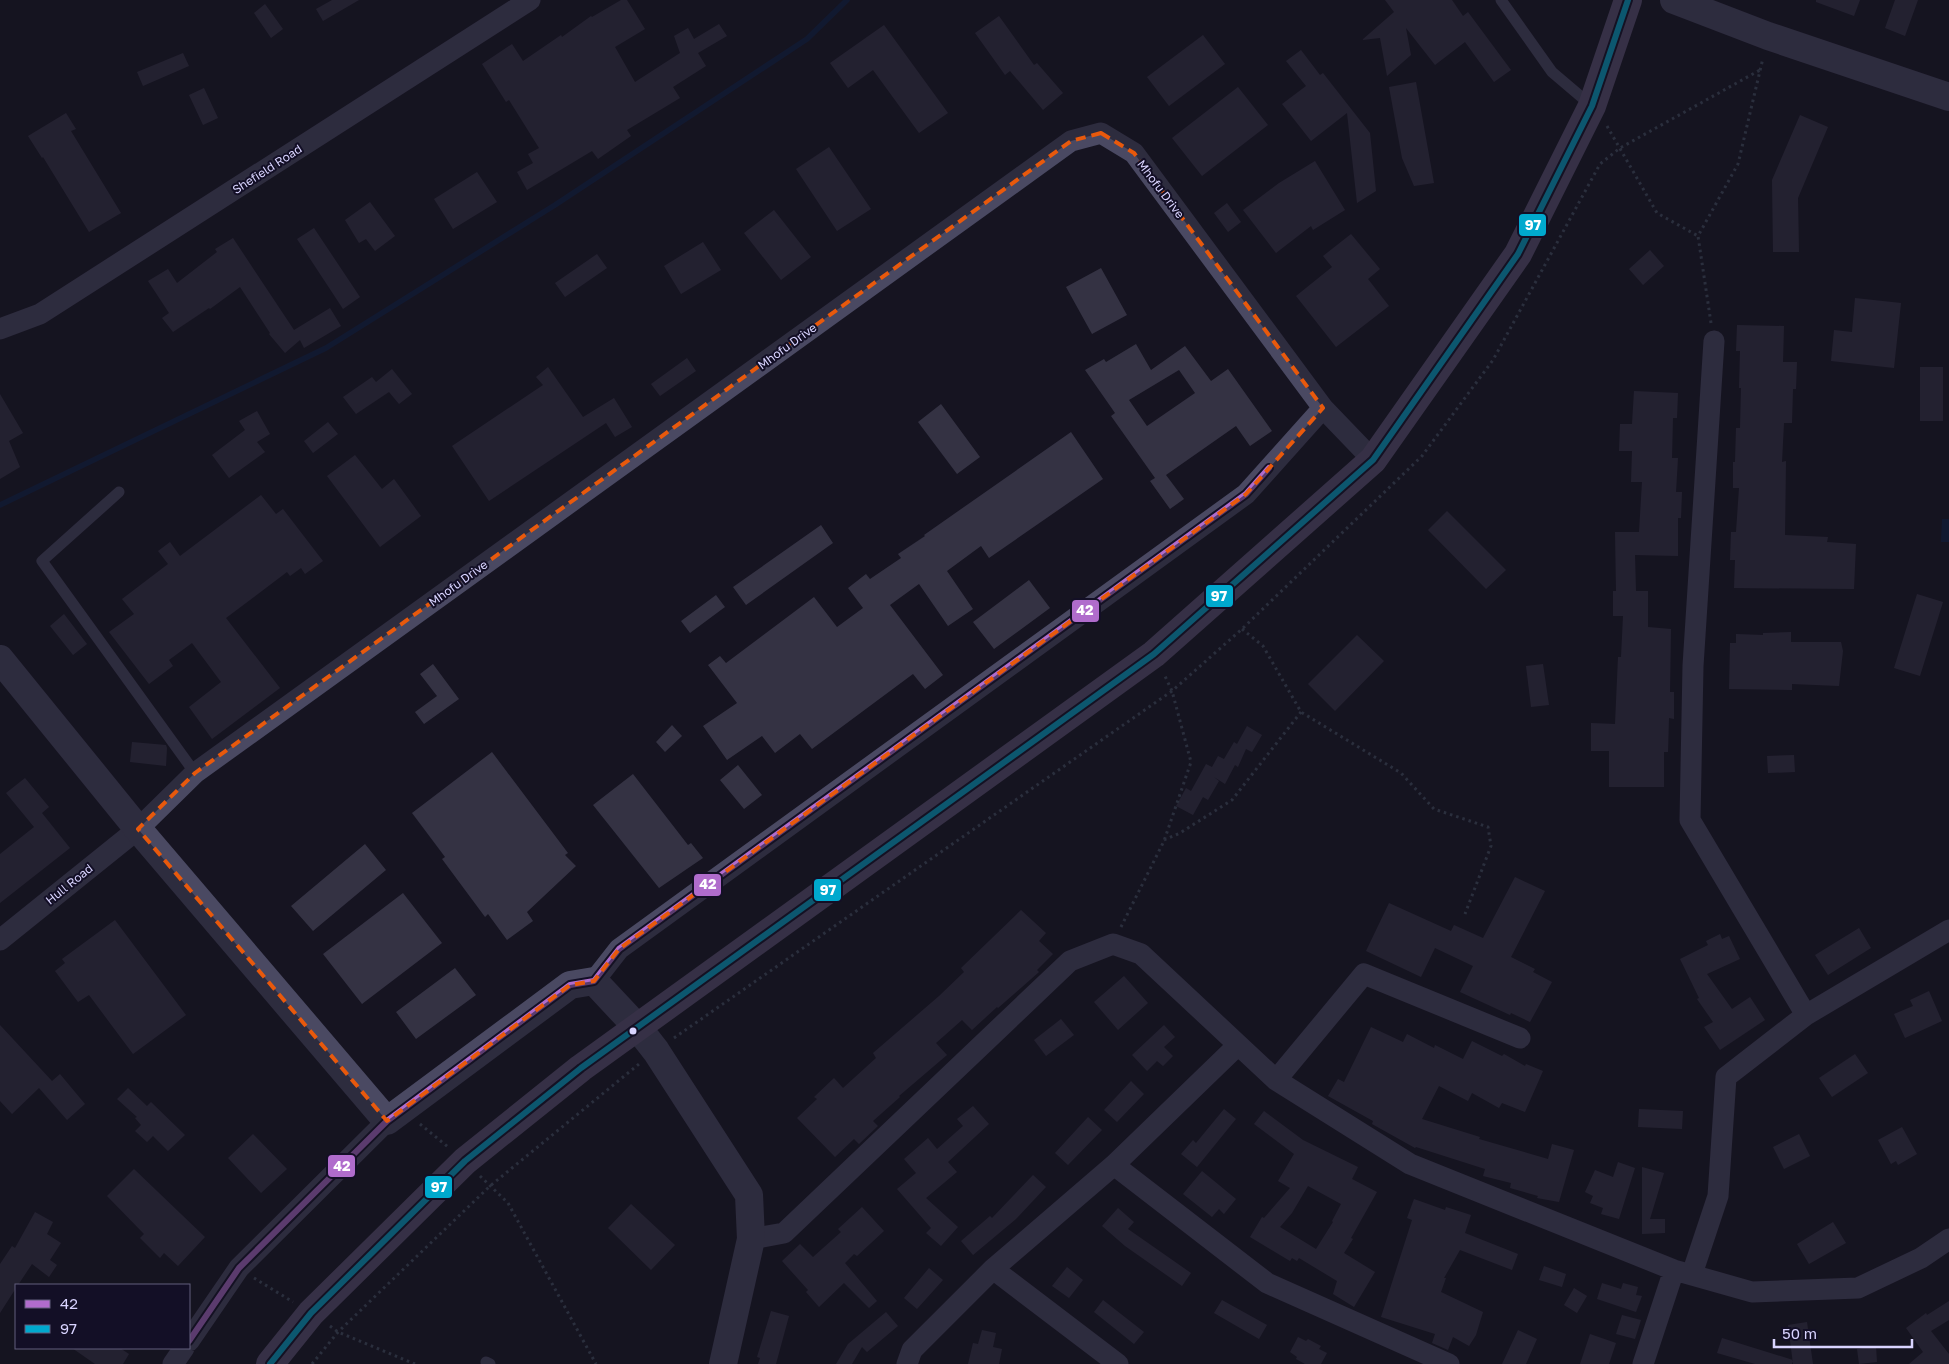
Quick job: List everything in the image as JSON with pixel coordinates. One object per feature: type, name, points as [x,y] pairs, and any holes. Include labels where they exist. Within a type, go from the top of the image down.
[{"type":"main road","points":[[270,1364],[310,1313],[465,1161],[581,1068],[1154,654],[1373,460],[1518,254],[1593,104],[1628,0]]},
{"type":"street","name":"Shefield Road","points":[[0,330],[40,314],[530,0]]},
{"type":"street","points":[[1674,0],[1768,36],[1949,97]]},
{"type":"street","name":"Mhofu Drive","points":[[138,829],[195,773],[1071,141],[1101,133],[1134,154],[1323,408],[1373,460]]},
{"type":"street","points":[[1714,341],[1693,666],[1690,820],[1806,1015]]},
{"type":"street","points":[[190,1340],[239,1268],[395,1115],[570,985],[594,981],[619,949],[1246,494],[1323,408]]},
{"type":"street","points":[[0,659],[138,829],[395,1115]]},
{"type":"street","name":"Hull Road","points":[[0,940],[138,829]]},
{"type":"street","points":[[1643,1364],[1718,1196],[1726,1077],[1806,1015],[1949,930]]},
{"type":"street","points":[[751,1239],[784,1233],[1070,961],[1113,944],[1141,954],[1237,1046],[1276,1080],[1410,1164],[1683,1272],[1752,1292],[1858,1288],[1921,1258],[1949,1239]]},
{"type":"street","points":[[1276,1080],[1364,974],[1520,1038]]},
{"type":"street","points":[[594,981],[638,1028],[656,1051],[749,1195],[751,1239],[723,1364]]},
{"type":"street","points":[[907,1364],[912,1350],[993,1269],[1114,1165],[1237,1046]]},
{"type":"street","points":[[1114,1165],[1267,1283],[1449,1364]]},
{"type":"street","points":[[993,1269],[1118,1364]]},
{"type":"street","points":[[173,1364],[183,1349]]},
{"type":"lane","points":[[1502,0],[1552,72],[1593,104]]},
{"type":"lane","points":[[119,492],[42,561],[195,773]]},
{"type":"path","points":[[1714,341],[1698,236],[1738,164],[1768,36]]},
{"type":"path","points":[[1593,104],[1657,213],[1698,236]]},
{"type":"path","points":[[1242,629],[1263,646],[1302,712],[1401,773],[1434,809],[1488,827],[1491,846],[1465,914]]},
{"type":"path","points":[[1113,944],[1164,841],[1191,762],[1172,691],[1154,654]]},
{"type":"path","points":[[1164,841],[1180,834],[1232,800],[1302,712]]},
{"type":"path","points":[[312,1364],[338,1332],[490,1186],[656,1051]]},
{"type":"path","points":[[395,1115],[465,1161],[508,1203],[596,1364]]},
{"type":"highlighted area","points":[[1101,133],[1134,153],[1323,408],[1246,494],[619,949],[594,981],[570,985],[387,1121],[138,829],[195,773],[1071,141]]},
{"type":"water","points":[[1942,519],[1949,519],[1949,542],[1941,542]]},
{"type":"building","points":[[332,0],[359,0],[323,21],[316,9]]},
{"type":"building","points":[[621,0],[627,0],[645,29],[615,47],[635,82],[680,53],[674,36],[688,28],[694,39],[719,24],[727,36],[698,53],[706,66],[673,87],[680,98],[627,130],[631,136],[598,159],[592,151],[527,190],[517,172],[533,163],[528,154],[539,148],[509,100],[506,102],[482,64],[512,44],[523,61],[561,35],[562,37],[591,16]]},
{"type":"building","points":[[1385,0],[1452,0],[1463,16],[1468,12],[1511,70],[1494,82],[1465,42],[1435,65],[1406,28],[1411,55],[1387,76],[1380,38],[1362,40],[1394,12]]},
{"type":"building","points":[[1816,0],[1860,0],[1854,16],[1816,2]]},
{"type":"building","points":[[1895,0],[1918,0],[1905,36],[1885,28]]},
{"type":"building","points":[[265,4],[283,29],[271,38],[254,13]]},
{"type":"building","points":[[999,16],[1034,65],[1037,63],[1063,93],[1043,110],[1010,71],[1005,75],[975,33]]},
{"type":"building","points":[[884,25],[948,113],[919,133],[873,70],[848,88],[830,63]]},
{"type":"building","points":[[1203,35],[1225,64],[1169,106],[1147,77]]},
{"type":"building","points":[[1301,50],[1320,75],[1323,73],[1370,133],[1376,191],[1357,203],[1347,113],[1311,141],[1282,104],[1306,86],[1286,61]]},
{"type":"building","points":[[183,53],[189,66],[143,86],[137,72]]},
{"type":"building","points":[[1416,82],[1434,183],[1414,186],[1402,158],[1389,87]]},
{"type":"building","points":[[1238,87],[1268,125],[1202,176],[1172,138]]},
{"type":"building","points":[[204,88],[218,118],[203,125],[189,95]]},
{"type":"building","points":[[66,113],[76,129],[71,131],[121,213],[89,232],[28,136]]},
{"type":"building","points":[[1800,115],[1828,127],[1798,198],[1799,252],[1773,252],[1772,180]]},
{"type":"building","points":[[829,147],[871,209],[837,231],[796,169]]},
{"type":"building","points":[[1315,161],[1345,210],[1313,230],[1311,226],[1276,253],[1243,210],[1279,183]]},
{"type":"building","points":[[477,172],[497,202],[453,229],[434,199]]},
{"type":"building","points":[[370,202],[395,236],[375,251],[366,239],[359,243],[345,220]]},
{"type":"building","points":[[1227,203],[1241,222],[1228,232],[1214,213]]},
{"type":"building","points":[[774,210],[811,257],[781,280],[744,233]]},
{"type":"building","points":[[314,228],[360,297],[343,309],[297,239]]},
{"type":"building","points":[[1351,234],[1380,269],[1368,279],[1389,306],[1336,347],[1296,296],[1332,267],[1323,256]]},
{"type":"building","points":[[233,238],[294,330],[330,308],[341,326],[304,348],[300,340],[285,353],[269,334],[240,287],[210,309],[173,332],[162,318],[169,313],[148,281],[168,269],[177,283],[217,252],[215,249]]},
{"type":"building","points":[[703,242],[721,270],[681,294],[664,266]]},
{"type":"building","points":[[1650,250],[1664,266],[1643,285],[1629,269]]},
{"type":"building","points":[[597,254],[607,268],[565,297],[555,283]]},
{"type":"building","points":[[1101,268],[1127,315],[1092,334],[1066,287]]},
{"type":"building","points":[[1855,298],[1901,303],[1894,368],[1831,361],[1834,330],[1852,332]]},
{"type":"building","points":[[1737,325],[1784,326],[1783,362],[1797,362],[1796,389],[1793,389],[1792,423],[1784,423],[1782,462],[1786,461],[1785,535],[1828,537],[1827,542],[1856,544],[1854,589],[1734,588],[1735,560],[1730,560],[1731,532],[1736,532],[1739,488],[1733,488],[1733,462],[1735,462],[1736,428],[1740,428],[1741,388],[1739,388],[1740,351],[1736,351]]},
{"type":"building","points":[[1136,344],[1151,370],[1185,346],[1211,381],[1228,369],[1272,431],[1250,446],[1236,426],[1166,475],[1184,499],[1170,509],[1150,481],[1155,478],[1111,416],[1115,413],[1085,370],[1104,359],[1106,362]],"holes":[[[1179,370],[1195,393],[1147,426],[1129,400]]]},
{"type":"building","points":[[687,358],[696,371],[660,396],[651,384]]},
{"type":"building","points":[[548,367],[583,417],[614,398],[632,427],[615,437],[606,423],[489,501],[452,446],[543,385],[536,377]]},
{"type":"building","points":[[1920,367],[1943,367],[1943,421],[1920,421]]},
{"type":"building","points":[[392,369],[412,394],[399,404],[389,392],[356,414],[343,397],[372,377],[376,382]]},
{"type":"building","points":[[1634,391],[1678,393],[1677,418],[1673,418],[1672,458],[1678,458],[1676,492],[1682,492],[1681,518],[1678,518],[1678,556],[1635,555],[1636,591],[1648,591],[1648,627],[1671,629],[1670,692],[1674,692],[1674,719],[1669,718],[1668,752],[1664,752],[1664,787],[1609,787],[1609,751],[1591,751],[1591,723],[1615,724],[1618,657],[1621,657],[1623,616],[1613,616],[1613,591],[1616,591],[1615,532],[1639,532],[1642,482],[1631,482],[1632,451],[1619,451],[1620,424],[1632,424]]},
{"type":"building","points":[[0,394],[23,433],[9,441],[20,467],[0,479]]},
{"type":"building","points":[[941,404],[980,457],[957,474],[918,422]]},
{"type":"building","points":[[257,411],[270,434],[257,442],[265,452],[229,478],[212,455],[245,430],[239,421]]},
{"type":"building","points":[[328,422],[338,434],[313,453],[304,441]]},
{"type":"building","points":[[1071,432],[1103,479],[989,558],[981,546],[947,571],[973,609],[948,626],[919,584],[890,605],[943,675],[925,689],[913,674],[812,749],[800,734],[775,753],[762,736],[727,760],[703,726],[737,703],[708,665],[720,656],[726,663],[814,597],[837,627],[863,608],[848,588],[866,574],[870,579],[901,558],[898,554]]},
{"type":"building","points":[[355,455],[382,489],[394,479],[421,516],[380,547],[327,476]]},
{"type":"building","points":[[261,495],[276,514],[283,509],[323,561],[305,574],[301,568],[290,576],[287,572],[226,618],[280,688],[212,739],[189,707],[221,682],[192,643],[169,660],[173,666],[149,684],[109,632],[134,614],[122,599],[168,564],[158,551],[170,542],[180,556]]},
{"type":"building","points":[[1447,511],[1506,570],[1486,589],[1428,530]]},
{"type":"building","points":[[821,525],[833,543],[746,605],[733,587]]},
{"type":"building","points":[[1029,580],[1050,608],[994,649],[973,622]]},
{"type":"building","points":[[1917,594],[1943,602],[1920,676],[1894,668]]},
{"type":"building","points":[[716,595],[725,607],[690,633],[681,621]]},
{"type":"building","points":[[64,614],[87,644],[73,655],[50,626]]},
{"type":"building","points":[[1791,632],[1791,642],[1841,642],[1843,651],[1839,686],[1792,684],[1792,690],[1729,689],[1730,643],[1736,643],[1736,634],[1763,635],[1763,633]]},
{"type":"building","points":[[1357,635],[1384,661],[1335,711],[1308,684]]},
{"type":"building","points":[[433,664],[459,699],[424,724],[415,712],[437,696],[420,674]]},
{"type":"building","points":[[1543,664],[1549,705],[1531,707],[1526,666]]},
{"type":"building","points":[[672,725],[682,736],[665,752],[656,742]]},
{"type":"building","points":[[1247,726],[1262,735],[1252,752],[1246,749],[1238,767],[1235,765],[1225,784],[1214,777],[1219,781],[1208,800],[1203,797],[1193,815],[1176,806],[1186,788],[1191,791],[1206,764],[1212,767],[1218,756],[1224,759],[1234,742],[1237,744]]},
{"type":"building","points":[[132,742],[166,745],[166,766],[130,762]]},
{"type":"building","points":[[492,752],[568,853],[565,855],[576,866],[527,912],[533,921],[507,940],[488,914],[485,917],[442,859],[445,857],[412,813]]},
{"type":"building","points":[[1794,755],[1795,772],[1768,773],[1767,756]]},
{"type":"building","points":[[738,765],[762,795],[744,809],[720,780]]},
{"type":"building","points":[[633,774],[688,845],[691,843],[703,858],[659,888],[593,805]]},
{"type":"building","points":[[25,778],[49,807],[42,813],[70,848],[0,903],[0,854],[34,827],[6,793]]},
{"type":"building","points":[[365,844],[386,870],[313,931],[291,906]]},
{"type":"building","points":[[1515,877],[1545,891],[1511,957],[1535,969],[1533,972],[1552,982],[1530,1022],[1460,992],[1473,966],[1435,948],[1421,977],[1366,951],[1389,903],[1451,931],[1454,925],[1483,938]]},
{"type":"building","points":[[403,893],[442,943],[362,1004],[323,954]]},
{"type":"building","points":[[1021,910],[1046,933],[1039,941],[1053,954],[1037,970],[1039,972],[972,1030],[962,1020],[936,1043],[947,1055],[873,1121],[878,1126],[859,1144],[854,1139],[835,1157],[797,1118],[817,1099],[814,1097],[834,1078],[843,1088],[876,1058],[873,1053],[964,972],[961,968]]},
{"type":"building","points":[[115,920],[186,1015],[133,1054],[89,995],[78,1002],[55,971],[65,963],[62,959]]},
{"type":"building","points":[[1859,928],[1871,948],[1828,975],[1815,955]]},
{"type":"building","points":[[1720,934],[1722,939],[1729,936],[1740,959],[1707,974],[1732,1009],[1750,997],[1765,1020],[1720,1050],[1704,1027],[1713,1022],[1697,999],[1699,998],[1680,959],[1708,945],[1706,941]]},
{"type":"building","points":[[455,968],[476,995],[416,1039],[396,1012]]},
{"type":"building","points":[[1124,976],[1148,1003],[1118,1030],[1094,1002]]},
{"type":"building","points":[[1929,991],[1942,1021],[1905,1038],[1894,1014],[1913,1006],[1910,1000]]},
{"type":"building","points":[[1061,1019],[1074,1035],[1046,1056],[1034,1040]]},
{"type":"building","points":[[0,1025],[52,1081],[60,1074],[85,1104],[67,1120],[39,1088],[12,1114],[0,1101]]},
{"type":"building","points":[[1164,1025],[1175,1037],[1164,1047],[1173,1056],[1163,1066],[1157,1061],[1147,1071],[1132,1055]]},
{"type":"building","points":[[1371,1027],[1403,1042],[1407,1034],[1434,1048],[1435,1045],[1463,1059],[1472,1041],[1502,1056],[1504,1054],[1525,1066],[1526,1064],[1543,1071],[1525,1112],[1502,1103],[1499,1108],[1472,1093],[1468,1101],[1439,1086],[1422,1119],[1480,1137],[1479,1139],[1548,1159],[1552,1144],[1574,1150],[1559,1202],[1537,1198],[1538,1196],[1510,1188],[1511,1183],[1483,1176],[1485,1169],[1415,1148],[1372,1124],[1373,1121],[1328,1096],[1338,1079],[1344,1082]]},
{"type":"building","points":[[1855,1054],[1868,1073],[1832,1097],[1819,1078]]},
{"type":"building","points":[[1131,1081],[1144,1094],[1117,1122],[1104,1110]]},
{"type":"building","points":[[128,1088],[147,1106],[151,1102],[185,1135],[168,1151],[153,1136],[147,1142],[135,1131],[141,1125],[135,1118],[137,1117],[117,1099]]},
{"type":"building","points":[[973,1106],[989,1124],[948,1162],[957,1172],[926,1198],[958,1227],[941,1246],[926,1233],[931,1228],[897,1189],[916,1173],[904,1159],[928,1138],[937,1149],[963,1126],[957,1119]]},
{"type":"building","points":[[1224,1109],[1236,1119],[1197,1167],[1181,1154],[1193,1140],[1196,1143]]},
{"type":"building","points":[[1639,1109],[1683,1111],[1682,1129],[1638,1127]]},
{"type":"building","points":[[1264,1111],[1303,1140],[1358,1167],[1352,1179],[1377,1192],[1344,1253],[1375,1272],[1354,1307],[1333,1294],[1337,1281],[1299,1258],[1297,1261],[1292,1258],[1290,1261],[1250,1237],[1262,1217],[1264,1218],[1290,1188],[1278,1181],[1294,1154],[1254,1124]],"holes":[[[1308,1186],[1341,1204],[1333,1222],[1316,1249],[1280,1227],[1292,1213]]]},
{"type":"building","points":[[1088,1117],[1102,1130],[1068,1165],[1055,1153]]},
{"type":"building","points":[[1902,1127],[1917,1154],[1898,1165],[1896,1161],[1891,1164],[1878,1140]]},
{"type":"building","points":[[253,1134],[287,1169],[261,1193],[228,1158]]},
{"type":"building","points":[[1799,1134],[1810,1156],[1784,1169],[1773,1147]]},
{"type":"building","points":[[1618,1162],[1635,1168],[1619,1219],[1601,1214],[1603,1208],[1590,1203],[1593,1196],[1585,1192],[1595,1170],[1613,1177]]},
{"type":"building","points":[[1642,1167],[1664,1173],[1650,1219],[1665,1219],[1665,1233],[1642,1234]]},
{"type":"building","points":[[134,1169],[205,1237],[178,1266],[164,1253],[160,1258],[140,1238],[144,1234],[107,1196]]},
{"type":"building","points":[[1202,1171],[1236,1199],[1224,1214],[1219,1209],[1212,1217],[1183,1194]]},
{"type":"building","points":[[1033,1175],[1046,1187],[1016,1219],[973,1255],[961,1241],[990,1216],[992,1218]]},
{"type":"building","points":[[1414,1199],[1445,1210],[1446,1207],[1471,1215],[1465,1233],[1518,1254],[1512,1270],[1460,1250],[1444,1278],[1446,1278],[1441,1292],[1483,1312],[1476,1335],[1469,1346],[1453,1337],[1448,1350],[1432,1343],[1435,1334],[1381,1317],[1412,1220],[1407,1218]]},
{"type":"building","points":[[631,1204],[675,1245],[651,1270],[608,1228]]},
{"type":"building","points":[[862,1207],[884,1231],[857,1256],[854,1254],[845,1263],[877,1301],[869,1308],[844,1283],[819,1307],[806,1292],[808,1290],[782,1261],[800,1244],[813,1257],[841,1232],[838,1229]]},
{"type":"building","points":[[1118,1208],[1134,1222],[1128,1229],[1191,1273],[1182,1286],[1125,1246],[1102,1226]]},
{"type":"building","points":[[35,1212],[53,1222],[47,1234],[61,1243],[50,1260],[57,1265],[49,1277],[32,1264],[19,1284],[15,1284],[15,1290],[0,1313],[0,1264],[12,1246],[15,1248]]},
{"type":"building","points":[[1833,1222],[1846,1243],[1809,1264],[1797,1244]]},
{"type":"building","points":[[1544,1266],[1566,1274],[1562,1287],[1539,1280]]},
{"type":"building","points":[[1067,1267],[1083,1280],[1069,1298],[1052,1286]]},
{"type":"building","points":[[929,1268],[943,1280],[917,1309],[904,1298]]},
{"type":"building","points":[[1602,1283],[1621,1289],[1623,1283],[1638,1287],[1636,1295],[1642,1296],[1636,1312],[1597,1299]]},
{"type":"building","points":[[1574,1288],[1587,1296],[1577,1313],[1564,1305]]},
{"type":"building","points":[[1103,1300],[1144,1332],[1134,1344],[1094,1312]]},
{"type":"building","points":[[1222,1300],[1267,1325],[1259,1339],[1214,1313]]},
{"type":"building","points":[[1949,1301],[1949,1320],[1931,1331],[1949,1354],[1949,1364],[1909,1364],[1923,1352],[1906,1328],[1926,1313],[1927,1315]]},
{"type":"building","points":[[771,1311],[789,1316],[776,1364],[758,1364],[760,1358],[757,1357]]},
{"type":"building","points":[[886,1312],[898,1326],[867,1352],[862,1347],[852,1364],[836,1364],[848,1344]]},
{"type":"building","points":[[1622,1315],[1641,1320],[1635,1339],[1616,1334]]},
{"type":"building","points":[[1807,1322],[1813,1364],[1793,1364],[1788,1325]]},
{"type":"building","points":[[982,1330],[996,1333],[993,1347],[1002,1349],[999,1364],[968,1364],[973,1343],[978,1344]]},
{"type":"building","points":[[1518,1330],[1537,1339],[1526,1364],[1502,1364]]},
{"type":"building","points":[[1590,1334],[1616,1343],[1609,1364],[1580,1364]]},
{"type":"building","points":[[1298,1337],[1306,1341],[1308,1339],[1321,1346],[1319,1349],[1327,1353],[1321,1364],[1305,1364],[1296,1359],[1297,1357],[1290,1352]]},
{"type":"building","points":[[1722,1338],[1793,1360],[1792,1364],[1755,1364],[1717,1353]]},
{"type":"building","points":[[1876,1346],[1877,1362],[1859,1364],[1857,1349]]},
{"type":"building","points":[[73,1349],[122,1349],[129,1354],[123,1364],[95,1364]]},
{"type":"waterway","points":[[0,505],[326,348],[555,205],[807,39],[847,0]]},
{"type":"transit line","name":"97","points":[[270,1364],[311,1313],[465,1161],[581,1068],[1154,654],[1373,460],[1518,254],[1592,106],[1628,0]]},
{"type":"transit line","name":"42","points":[[190,1340],[239,1268],[387,1121],[570,985],[594,981],[619,949],[1246,494],[1269,468]]}]
